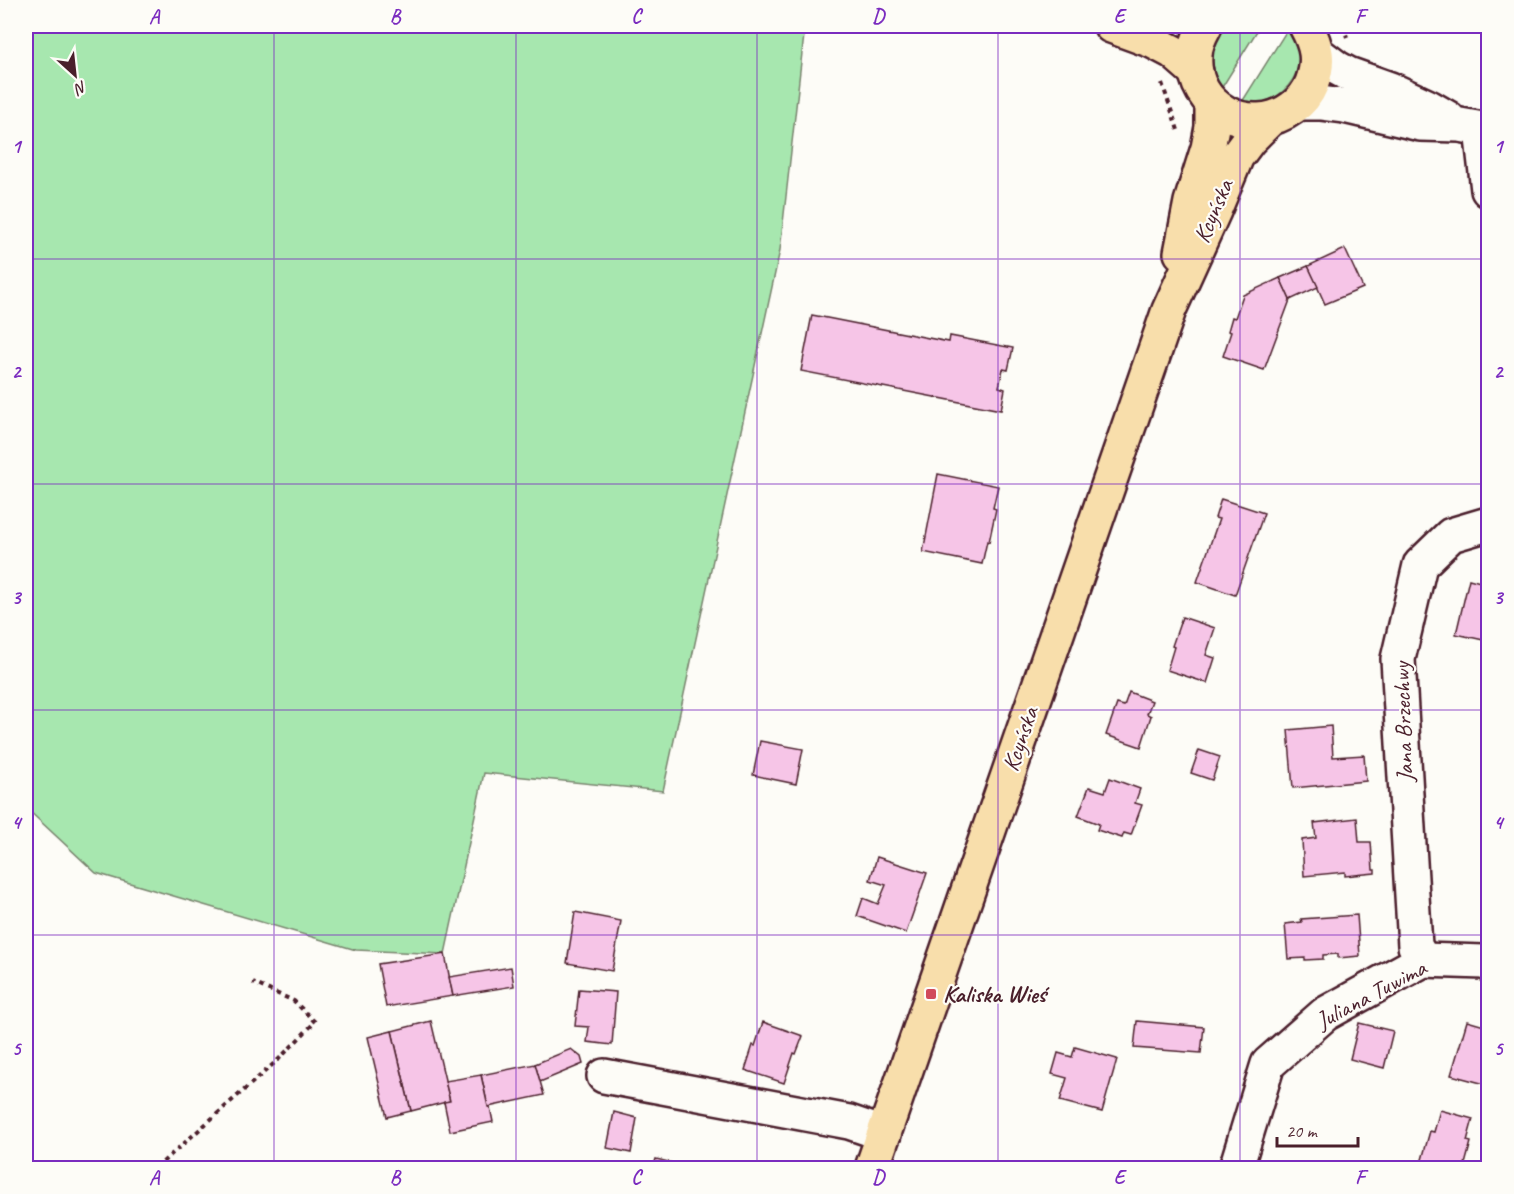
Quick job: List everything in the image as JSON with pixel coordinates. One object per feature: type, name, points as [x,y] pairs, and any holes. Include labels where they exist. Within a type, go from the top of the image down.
[{"type":"main road","points":[[1111,26],[1152,41],[1173,52],[1196,72]]},
{"type":"main road","points":[[1205,26],[1198,41],[1195,56],[1199,84],[1205,94],[1212,103],[1229,115],[1249,120],[1269,120]]},
{"type":"main road","points":[[1299,103],[1310,89],[1316,71],[1312,39]]},
{"type":"main road","name":"Kcyńska","points":[[1169,310],[1191,202],[1208,148],[1212,127],[1212,103]]},
{"type":"main road","name":"Kcyńska","points":[[872,1168],[1169,310],[1237,156],[1269,120],[1299,103]]},
{"type":"street","points":[[1312,39],[1337,68],[1348,74],[1389,89],[1476,128]]},
{"type":"street","points":[[1299,103],[1344,105],[1420,124],[1476,128]]},
{"type":"street","points":[[1476,128],[1488,190]]},
{"type":"street","name":"Jana Brzechwy","points":[[1423,960],[1415,946],[1398,659],[1420,565],[1451,535],[1488,524]]},
{"type":"street","name":"Juliana Tuwima","points":[[1236,1168],[1268,1064],[1325,1014],[1423,960],[1488,964]]},
{"type":"street","points":[[604,1076],[849,1122],[884,1134]]},
{"type":"path","points":[[156,1168],[279,1059],[315,1022],[294,1001],[254,983]]},
{"type":"green space","points":[[26,26],[805,26],[780,250],[663,791],[484,773],[445,954],[356,950],[96,873],[26,808]]},
{"type":"green space","points":[[1227,26],[1260,26],[1221,89],[1211,73],[1209,60],[1218,35]]},
{"type":"green space","points":[[1287,30],[1298,52],[1297,70],[1288,86],[1266,101],[1242,102]]},
{"type":"building","points":[[1345,249],[1363,288],[1325,304],[1308,266]]},
{"type":"building","points":[[1308,266],[1318,287],[1290,300],[1280,278]]},
{"type":"building","points":[[1280,278],[1290,300],[1264,370],[1223,356],[1231,332],[1228,331],[1232,317],[1235,318],[1243,295]]},
{"type":"building","points":[[812,315],[949,342],[950,336],[1013,348],[1008,370],[1003,369],[999,387],[1005,389],[1001,410],[801,371]]},
{"type":"building","points":[[938,474],[998,486],[993,508],[996,509],[982,564],[923,552]]},
{"type":"building","points":[[1221,499],[1264,513],[1235,595],[1197,582],[1219,519],[1215,518]]},
{"type":"building","points":[[1469,579],[1488,584],[1488,641],[1456,634]]},
{"type":"building","points":[[1182,617],[1215,628],[1206,655],[1215,658],[1207,683],[1167,670]]},
{"type":"building","points":[[1129,692],[1152,701],[1147,714],[1151,716],[1141,747],[1106,735],[1117,704],[1124,706]]},
{"type":"building","points":[[1331,726],[1333,757],[1364,755],[1366,781],[1293,788],[1288,730]]},
{"type":"building","points":[[760,741],[803,749],[796,784],[753,775]]},
{"type":"building","points":[[1199,750],[1220,757],[1212,780],[1191,773]]},
{"type":"building","points":[[1110,778],[1140,789],[1135,803],[1142,805],[1131,835],[1124,833],[1122,838],[1097,830],[1099,824],[1078,816],[1089,787],[1105,792]]},
{"type":"building","points":[[1357,818],[1359,842],[1371,842],[1375,873],[1345,876],[1345,872],[1304,876],[1302,840],[1316,838],[1314,823]]},
{"type":"building","points":[[877,857],[927,873],[906,933],[857,916],[863,898],[878,904],[886,885],[870,880]]},
{"type":"building","points":[[575,912],[621,921],[612,971],[567,963]]},
{"type":"building","points":[[1357,915],[1360,956],[1338,958],[1338,954],[1323,955],[1323,959],[1288,959],[1285,924],[1302,922],[1301,919]]},
{"type":"building","points":[[445,954],[453,996],[386,1007],[378,964]]},
{"type":"building","points":[[511,967],[514,986],[453,996],[449,977]]},
{"type":"building","points":[[579,989],[616,992],[612,1045],[587,1042],[589,1027],[575,1026]]},
{"type":"building","points":[[431,1021],[450,1101],[411,1111],[392,1031]]},
{"type":"building","points":[[1137,1021],[1204,1027],[1201,1053],[1134,1048]]},
{"type":"building","points":[[1467,1021],[1488,1027],[1488,1072],[1485,1084],[1451,1075]]},
{"type":"building","points":[[763,1022],[803,1036],[796,1054],[794,1053],[784,1083],[745,1070]]},
{"type":"building","points":[[1359,1023],[1393,1031],[1384,1068],[1350,1059]]},
{"type":"building","points":[[392,1031],[411,1111],[387,1117],[368,1037]]},
{"type":"building","points":[[1075,1047],[1117,1059],[1102,1112],[1060,1101],[1067,1078],[1052,1074],[1058,1053],[1072,1057]]},
{"type":"building","points":[[571,1049],[581,1057],[583,1064],[540,1082],[535,1064]]},
{"type":"building","points":[[535,1064],[544,1095],[488,1107],[481,1075]]},
{"type":"building","points":[[481,1075],[493,1122],[450,1131],[444,1102],[450,1101],[445,1081]]},
{"type":"building","points":[[1440,1110],[1473,1119],[1467,1141],[1471,1142],[1464,1168],[1420,1167],[1430,1131],[1434,1132]]},
{"type":"building","points":[[614,1112],[637,1118],[631,1153],[607,1148]]},
{"type":"building","points":[[656,1159],[673,1163],[672,1168],[653,1168]]},
{"type":"place","name":"Kaliska Wieś","points":[[931,994]]}]
